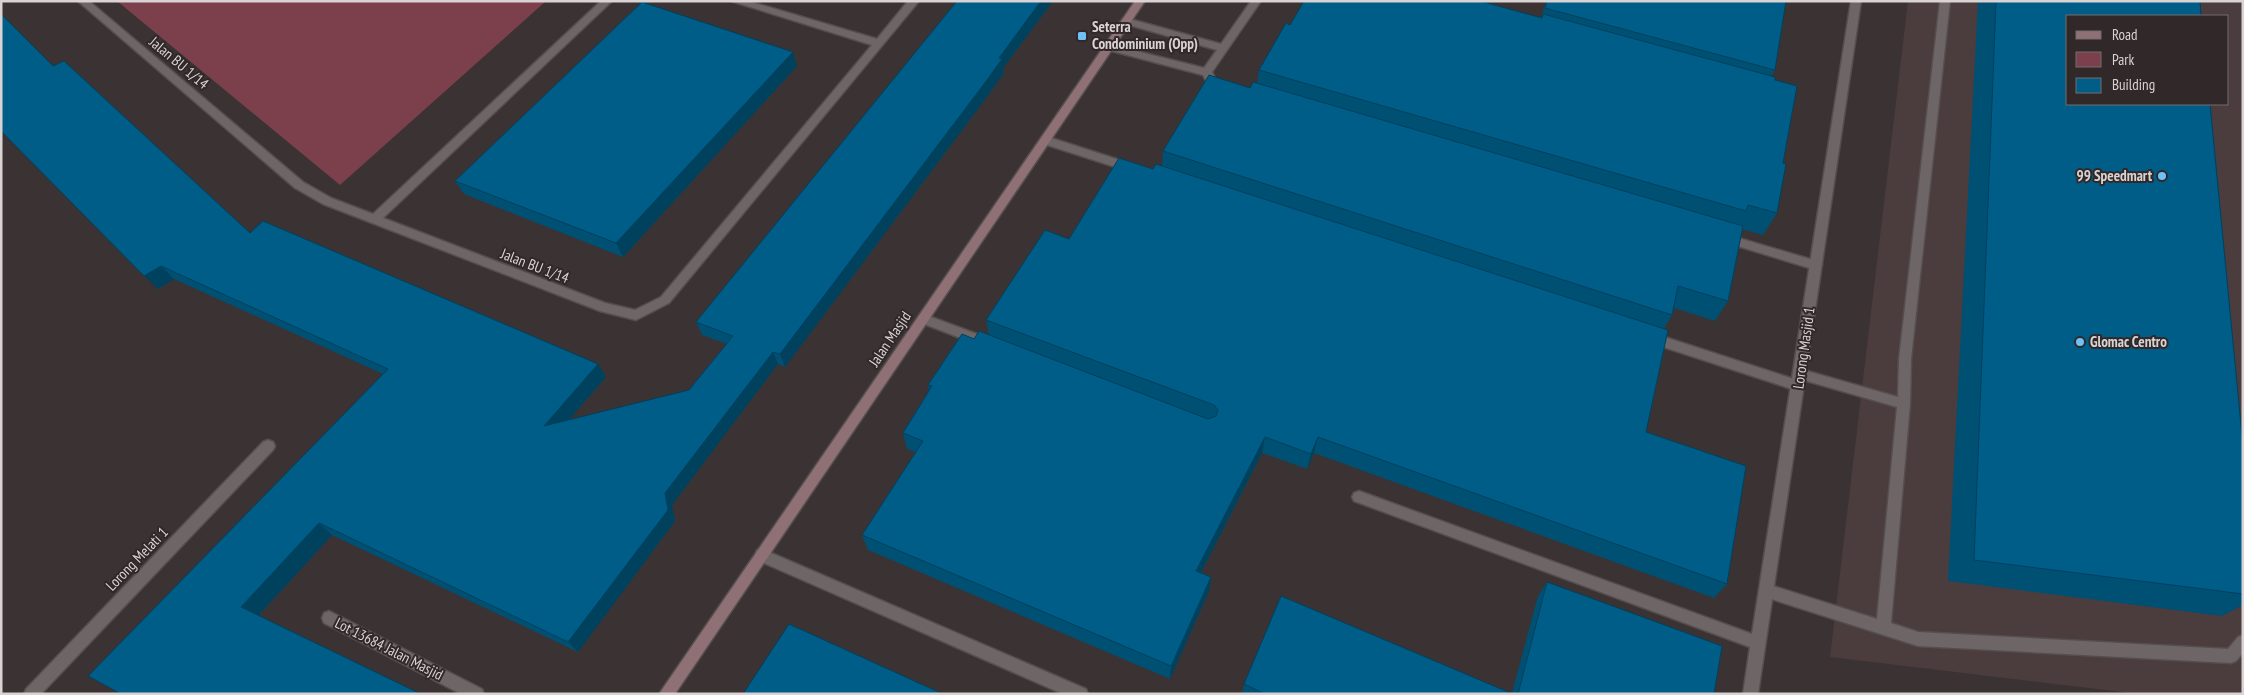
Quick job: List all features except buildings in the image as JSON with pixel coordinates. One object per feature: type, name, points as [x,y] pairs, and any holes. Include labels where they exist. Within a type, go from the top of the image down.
[{"type":"street","name":"Jalan BU 1/14","points":[[83,1],[299,185],[327,201],[604,308],[636,315],[665,300],[914,1]]},
{"type":"street","points":[[374,220],[607,1]]},
{"type":"street","points":[[736,1],[878,43]]},
{"type":"street","name":"Jalan Masjid","points":[[666,694],[1140,1]]},
{"type":"street","points":[[1207,72],[1256,1]]},
{"type":"street","name":"Lorong Masjid 1","points":[[1750,694],[1856,1]]},
{"type":"street","points":[[1883,628],[1904,404],[1905,359],[1945,1]]},
{"type":"street","points":[[1126,21],[1224,48]]},
{"type":"street","points":[[1108,47],[1207,72],[1213,84],[1235,93]]},
{"type":"street","points":[[1045,140],[1139,171]]},
{"type":"street","points":[[1716,236],[1816,266]]},
{"type":"street","points":[[923,319],[1006,350]]},
{"type":"street","points":[[1638,334],[1799,380],[1904,404]]},
{"type":"street","name":"Lorong Melati 1","points":[[31,694],[268,446]]},
{"type":"street","points":[[1359,497],[1758,643]]},
{"type":"street","points":[[762,555],[1081,694]]},
{"type":"street","points":[[1767,591],[1918,639],[2230,656],[2243,642]]},
{"type":"street","name":"Lot 13684 Jalan Masjid","points":[[329,618],[476,694]]},
{"type":"shaded area","points":[[1908,1],[2243,1],[2243,694],[2139,694],[1830,657]]},
{"type":"green space","points":[[117,1],[546,1],[340,185]]},
{"type":"place","name":"Seterra Condominium (Opp)","points":[[1082,36]]},
{"type":"place","name":"99 Speedmart","points":[[2162,176]]},
{"type":"place","name":"Glomac Centro","points":[[2080,342]]}]
